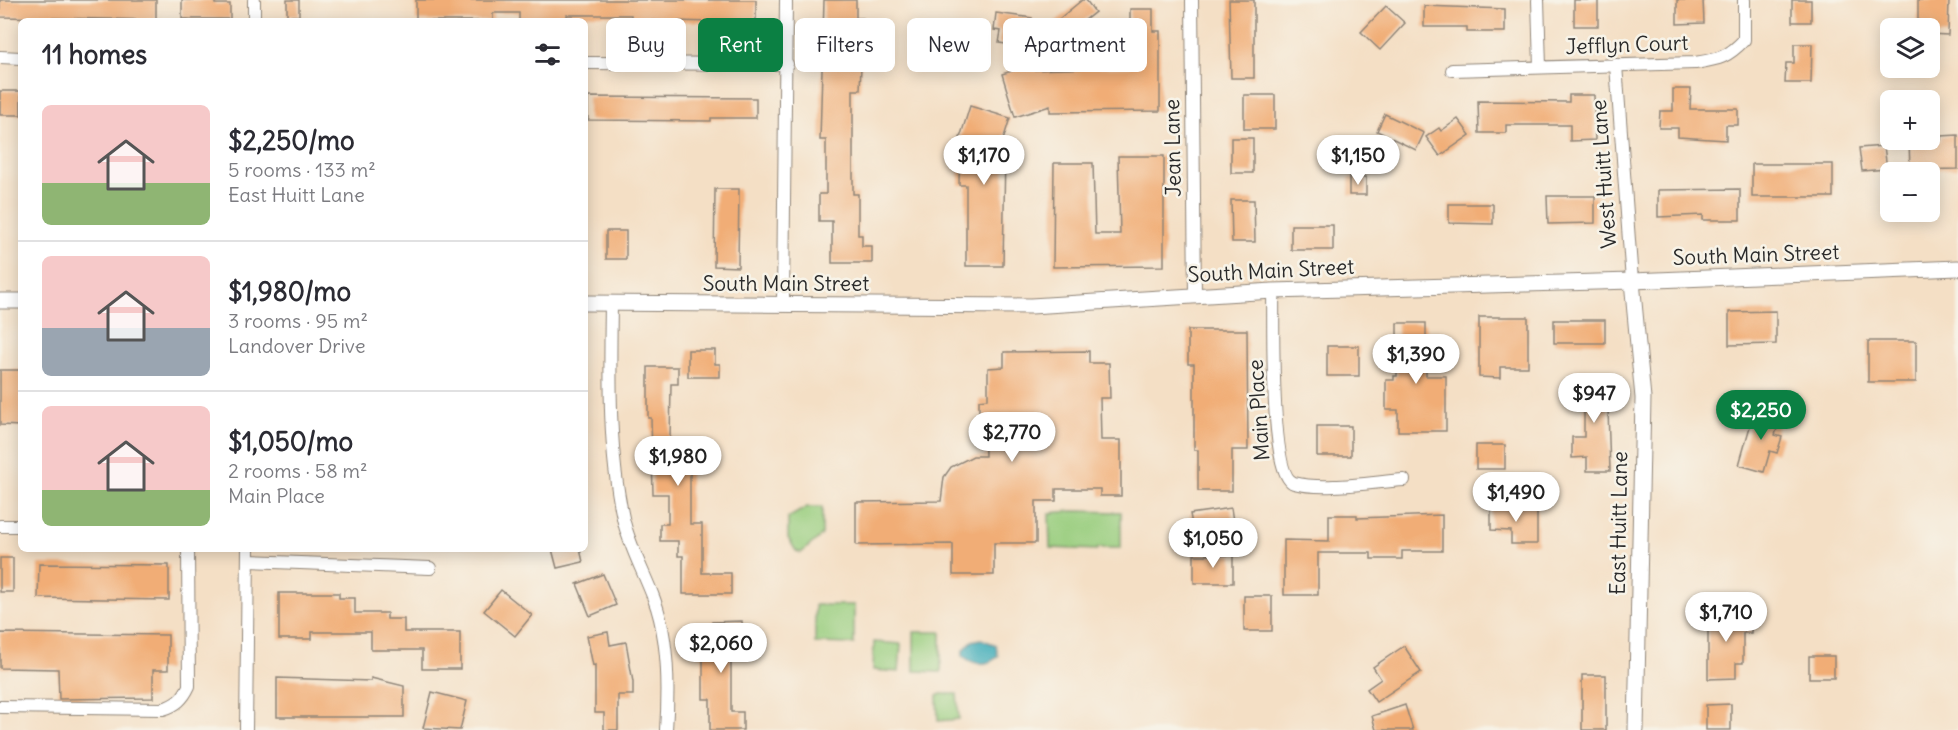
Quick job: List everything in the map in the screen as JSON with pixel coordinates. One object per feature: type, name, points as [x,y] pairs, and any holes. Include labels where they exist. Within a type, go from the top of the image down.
[{"type":"street","points":[[254,0],[254,18]]},
{"type":"street","points":[[783,305],[786,0]]},
{"type":"street","name":"Jean Lane","points":[[1192,0],[1195,296]]},
{"type":"street","name":"Jefflyn Court","points":[[1538,0],[1539,67]]},
{"type":"street","name":"Jefflyn Court","points":[[1452,70],[1695,63],[1716,60],[1730,55],[1744,40],[1744,0]]},
{"type":"street","points":[[0,57],[18,58]]},
{"type":"street","points":[[588,63],[787,64]]},
{"type":"street","name":"West Huitt Lane","points":[[1616,65],[1632,281]]},
{"type":"street","name":"South Main Street","points":[[588,303],[1031,306],[1274,291],[1632,281],[1958,268]]},
{"type":"street","name":"East Huitt Lane","points":[[1632,281],[1642,398],[1636,730]]},
{"type":"street","name":"Main Place","points":[[1274,291],[1277,445],[1287,477],[1293,482],[1324,485],[1404,480]]},
{"type":"street","points":[[0,301],[18,301]]},
{"type":"street","points":[[611,303],[611,419],[622,515],[627,535],[655,601],[665,644],[666,730]]},
{"type":"street","points":[[0,526],[18,526]]},
{"type":"street","points":[[0,707],[162,709],[174,706],[185,696],[189,686],[188,552]]},
{"type":"street","points":[[246,730],[248,555],[430,568]]},
{"type":"green space","points":[[807,507],[822,507],[822,535],[801,553],[796,551],[788,538],[788,518]]},
{"type":"green space","points":[[1121,512],[1121,548],[1098,548],[1097,550],[1050,548],[1049,513]]},
{"type":"green space","points":[[815,605],[854,605],[854,644],[815,643]]},
{"type":"green space","points":[[914,632],[941,632],[941,672],[914,671]]},
{"type":"green space","points":[[874,642],[901,644],[899,672],[873,670]]},
{"type":"green space","points":[[957,694],[959,719],[938,721],[937,696]]},
{"type":"water","points":[[981,639],[996,645],[998,656],[994,660],[981,664],[963,656],[963,651],[972,641]]},
{"type":"building","points":[[0,0],[156,0],[156,18],[0,17]]},
{"type":"building","points":[[182,0],[215,0],[215,4],[230,4],[230,18],[182,18]]},
{"type":"building","points":[[287,0],[299,0],[299,16],[287,16]]},
{"type":"building","points":[[416,0],[756,0],[756,18],[698,18],[698,22],[686,21],[686,18],[631,18],[631,15],[519,18],[519,13],[493,13],[493,18],[416,18]]},
{"type":"building","points":[[824,0],[856,0],[856,18],[823,18]]},
{"type":"building","points":[[1082,0],[1086,0],[1095,12],[1088,18],[1060,18]]},
{"type":"building","points":[[1229,0],[1254,0],[1254,78],[1231,78]]},
{"type":"building","points":[[1574,0],[1598,0],[1598,26],[1574,26]]},
{"type":"building","points":[[1677,0],[1703,0],[1704,23],[1677,24]]},
{"type":"building","points":[[1792,0],[1811,0],[1811,22],[1792,22]]},
{"type":"building","points":[[1918,0],[1949,0],[1948,35],[1940,35],[1940,18],[1918,18]]},
{"type":"building","points":[[1386,6],[1405,23],[1380,50],[1361,32]]},
{"type":"building","points":[[1424,6],[1505,9],[1505,32],[1467,32],[1467,27],[1424,27]]},
{"type":"building","points":[[1130,9],[1153,9],[1153,31],[1160,31],[1160,111],[1050,112],[1050,106],[1015,117],[1002,74],[1009,72],[1147,72],[1147,18],[1130,18]]},
{"type":"building","points":[[996,13],[1032,18],[1003,18],[1003,44],[999,43],[1001,31],[994,30]]},
{"type":"building","points":[[1794,44],[1812,44],[1811,83],[1785,83],[1786,63],[1794,63]]},
{"type":"building","points":[[822,72],[861,72],[860,90],[853,90],[853,194],[858,194],[858,235],[862,235],[862,246],[872,246],[872,263],[832,263],[832,221],[819,221],[819,194],[826,194],[826,140],[820,140]]},
{"type":"building","points":[[1673,89],[1691,89],[1690,109],[1738,109],[1738,125],[1726,125],[1726,140],[1678,137],[1678,128],[1659,128],[1660,111],[1673,111]]},
{"type":"building","points":[[0,91],[18,91],[18,115],[0,115]]},
{"type":"building","points":[[1244,95],[1275,95],[1275,129],[1244,129]]},
{"type":"building","points":[[1569,95],[1594,95],[1595,140],[1570,141],[1570,125],[1506,125],[1506,133],[1479,133],[1478,101],[1569,102]]},
{"type":"building","points":[[588,97],[756,98],[756,118],[711,118],[711,121],[588,120]]},
{"type":"building","points":[[970,106],[1010,118],[999,153],[1005,154],[1003,266],[966,266],[966,185],[959,185],[960,138]]},
{"type":"building","points":[[1385,114],[1424,133],[1416,150],[1377,131]]},
{"type":"building","points":[[1458,119],[1470,135],[1440,156],[1426,137],[1439,128],[1441,131]]},
{"type":"building","points":[[1958,135],[1958,169],[1940,169],[1940,162],[1910,162],[1909,150],[1940,150],[1941,136]]},
{"type":"building","points":[[1231,138],[1253,138],[1253,173],[1231,173]]},
{"type":"building","points":[[1880,146],[1880,150],[1885,150],[1886,162],[1880,162],[1880,170],[1862,171],[1859,148]]},
{"type":"building","points":[[1118,156],[1164,156],[1164,266],[1053,267],[1054,163],[1093,163],[1095,234],[1120,234]]},
{"type":"building","points":[[1752,164],[1833,164],[1833,197],[1752,197]]},
{"type":"building","points":[[1349,177],[1366,177],[1366,195],[1349,195]]},
{"type":"building","points":[[715,189],[739,189],[738,267],[714,266]]},
{"type":"building","points":[[1740,189],[1740,220],[1703,220],[1703,215],[1658,217],[1658,190]]},
{"type":"building","points":[[1547,196],[1595,196],[1595,223],[1548,224]]},
{"type":"building","points":[[1231,200],[1254,200],[1255,242],[1232,242]]},
{"type":"building","points":[[1449,204],[1493,204],[1493,224],[1449,223]]},
{"type":"building","points":[[1291,225],[1333,225],[1333,250],[1291,250]]},
{"type":"building","points":[[606,231],[626,231],[626,259],[606,259]]},
{"type":"building","points":[[1776,311],[1776,344],[1729,345],[1729,312]]},
{"type":"building","points":[[1479,317],[1528,317],[1528,367],[1500,367],[1500,378],[1479,377]]},
{"type":"building","points":[[1554,320],[1605,320],[1605,343],[1554,343]]},
{"type":"building","points":[[1397,323],[1426,323],[1426,376],[1446,376],[1446,431],[1398,431],[1398,410],[1386,410],[1386,380],[1394,380],[1394,376],[1397,376]]},
{"type":"building","points":[[1188,330],[1247,330],[1248,450],[1232,450],[1232,491],[1198,491],[1198,450],[1194,450],[1194,364],[1188,364]]},
{"type":"building","points":[[1868,341],[1916,341],[1916,382],[1868,382]]},
{"type":"building","points":[[1327,346],[1359,346],[1359,376],[1327,376]]},
{"type":"building","points":[[688,350],[715,350],[715,364],[720,364],[720,377],[688,377]]},
{"type":"building","points":[[1089,351],[1089,363],[1109,363],[1110,398],[1100,398],[1101,440],[1121,440],[1121,496],[1100,496],[1100,489],[1056,489],[1056,501],[1036,501],[1036,543],[994,543],[994,575],[953,575],[953,544],[856,545],[856,502],[941,501],[944,477],[951,467],[973,456],[985,456],[984,413],[979,413],[979,400],[988,399],[988,368],[1004,367],[1004,352]]},
{"type":"building","points":[[648,367],[678,367],[678,384],[671,384],[670,442],[695,442],[695,463],[690,463],[690,524],[702,524],[702,573],[731,573],[731,594],[683,594],[683,556],[678,556],[678,541],[660,541],[660,524],[668,524],[668,494],[653,494],[651,418],[648,418]]},
{"type":"building","points":[[0,370],[18,370],[18,426],[0,425]]},
{"type":"building","points":[[1573,378],[1607,378],[1610,471],[1587,471],[1587,457],[1572,458],[1572,437],[1584,437],[1584,394],[1573,394]]},
{"type":"building","points":[[1755,409],[1781,416],[1775,435],[1782,437],[1777,453],[1770,451],[1764,472],[1739,465]]},
{"type":"building","points":[[1317,426],[1351,426],[1351,456],[1317,456]]},
{"type":"building","points":[[1476,445],[1505,445],[1505,469],[1476,469]]},
{"type":"building","points":[[1491,506],[1537,506],[1537,544],[1511,544],[1511,531],[1491,530]]},
{"type":"building","points":[[1231,508],[1235,534],[1195,541],[1190,514]]},
{"type":"building","points":[[1329,515],[1357,515],[1357,518],[1442,515],[1442,551],[1402,551],[1402,559],[1371,559],[1371,553],[1318,553],[1318,595],[1284,595],[1284,540],[1329,541]]},
{"type":"building","points":[[553,552],[581,552],[583,562],[557,568]]},
{"type":"building","points":[[1194,555],[1233,555],[1233,583],[1194,583]]},
{"type":"building","points":[[0,558],[13,558],[13,592],[0,592]]},
{"type":"building","points":[[39,564],[169,565],[169,600],[38,598]]},
{"type":"building","points":[[603,574],[616,605],[590,616],[577,584]]},
{"type":"building","points":[[501,590],[532,615],[515,636],[484,611]]},
{"type":"building","points":[[279,593],[339,593],[339,598],[355,598],[355,613],[387,613],[387,619],[404,619],[404,632],[460,632],[460,669],[422,669],[422,650],[371,650],[371,632],[312,632],[312,639],[279,639]]},
{"type":"building","points":[[1244,596],[1272,596],[1272,631],[1244,631]]},
{"type":"building","points":[[1751,613],[1751,633],[1743,633],[1743,663],[1736,663],[1736,678],[1708,679],[1708,614]]},
{"type":"building","points":[[742,621],[743,640],[735,640],[735,654],[731,654],[731,712],[743,712],[743,730],[710,730],[710,699],[703,699],[703,655],[698,655],[697,637],[712,637],[712,622]]},
{"type":"building","points":[[608,632],[610,645],[626,642],[633,682],[633,695],[618,695],[618,730],[604,730],[604,713],[595,713],[595,665],[593,666],[587,636]]},
{"type":"building","points":[[0,633],[168,635],[168,670],[153,670],[153,698],[59,699],[58,669],[0,668]]},
{"type":"building","points":[[1404,646],[1421,672],[1376,702],[1367,689],[1381,679],[1373,667]]},
{"type":"building","points":[[1809,656],[1834,656],[1834,678],[1809,678]]},
{"type":"building","points":[[1582,675],[1606,675],[1606,730],[1582,730]]},
{"type":"building","points":[[277,678],[371,681],[371,678],[404,686],[404,717],[277,717]]},
{"type":"building","points":[[432,692],[467,701],[460,730],[423,728]]},
{"type":"building","points":[[1731,704],[1731,730],[1706,730],[1706,705]]},
{"type":"building","points":[[1405,705],[1413,730],[1376,730],[1372,716]]}]
